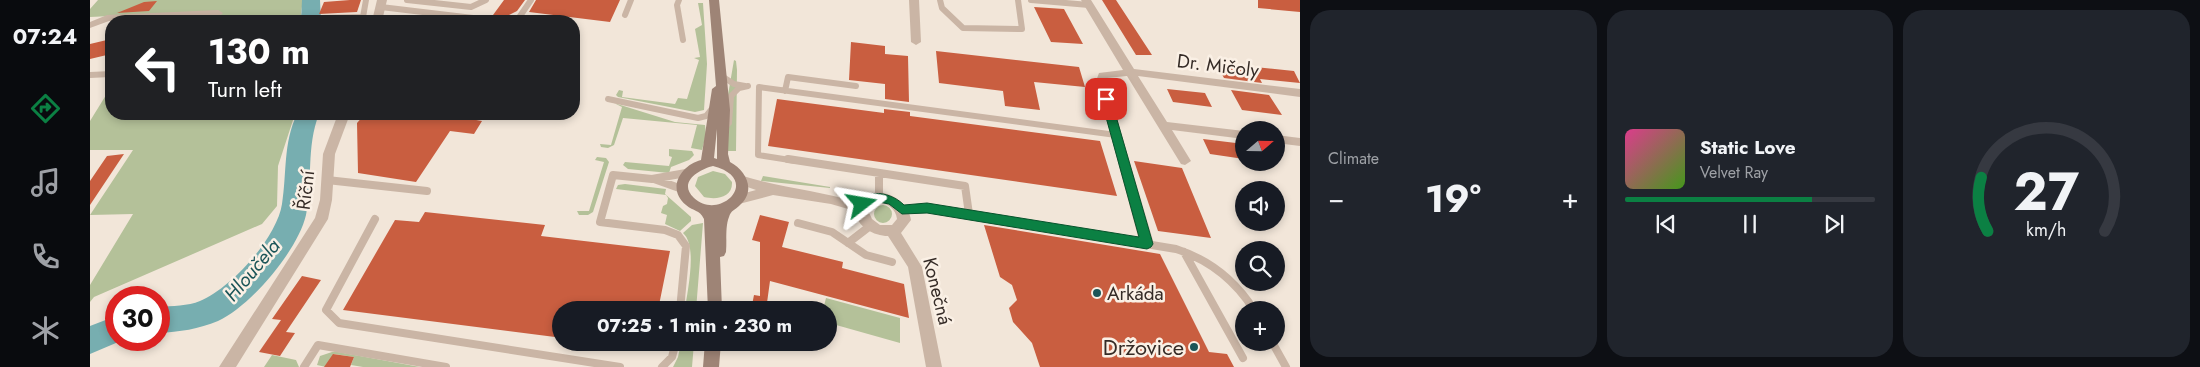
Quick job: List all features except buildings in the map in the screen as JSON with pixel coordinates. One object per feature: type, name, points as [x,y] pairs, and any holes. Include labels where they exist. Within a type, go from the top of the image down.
[{"type":"main road","points":[[714,0],[724,110],[722,154],[724,164]]},
{"type":"main road","points":[[707,163],[714,106],[720,78]]},
{"type":"main road","points":[[715,301],[722,217],[743,193],[743,180],[739,174],[724,164],[707,163],[692,168],[686,173],[681,183],[682,189],[690,201],[705,208],[733,203]]},
{"type":"main road","points":[[705,208],[710,219],[715,301]]},
{"type":"main road","points":[[711,367],[712,351]]},
{"type":"street","points":[[914,0],[916,42]]},
{"type":"street","points":[[1087,3],[1132,72],[1185,161]]},
{"type":"street","points":[[174,15],[218,13]]},
{"type":"street","points":[[90,25],[105,19]]},
{"type":"street","name":"Dr. Mičoly","points":[[1116,135],[1101,78],[1107,73],[1132,72],[1300,93]]},
{"type":"street","points":[[90,75],[105,74]]},
{"type":"street","name":"Říční","points":[[228,367],[319,223],[327,196],[330,144],[341,120]]},
{"type":"street","points":[[1163,125],[1235,134]]},
{"type":"street","points":[[1116,135],[1147,244]]},
{"type":"street","points":[[1285,140],[1300,142]]},
{"type":"street","points":[[743,180],[774,190],[831,199],[861,208]]},
{"type":"street","points":[[733,203],[774,190]]},
{"type":"street","points":[[879,197],[892,201],[902,210],[904,220],[902,225],[891,230],[877,229],[870,226],[862,218],[861,208],[865,201],[879,197]]},
{"type":"street","name":"Konečná","points":[[891,230],[904,247],[914,267],[934,367]]},
{"type":"lane","points":[[363,15],[366,0]]},
{"type":"lane","points":[[408,0],[471,7],[486,0]]},
{"type":"lane","points":[[521,15],[532,0]]},
{"type":"lane","points":[[625,15],[631,0]]},
{"type":"lane","points":[[940,0],[942,8],[963,28],[1022,29],[1018,0]]},
{"type":"lane","points":[[1032,0],[1087,3]]},
{"type":"lane","points":[[678,2],[683,40]]},
{"type":"lane","points":[[382,4],[445,15]]},
{"type":"lane","points":[[785,91],[788,77],[856,86]]},
{"type":"lane","points":[[720,78],[734,84],[1116,135]]},
{"type":"lane","points":[[723,129],[729,122],[731,96],[739,88],[748,86]]},
{"type":"lane","points":[[759,87],[758,155],[965,186],[969,214]]},
{"type":"lane","points":[[608,99],[698,118],[706,116],[714,106]]},
{"type":"lane","points":[[681,301],[686,246],[678,235],[665,230],[600,222],[613,175],[652,178],[686,173]]},
{"type":"lane","points":[[879,173],[879,197]]},
{"type":"lane","points":[[652,178],[682,189]]},
{"type":"lane","points":[[327,180],[427,191]]},
{"type":"lane","points":[[902,210],[927,208],[969,214],[1184,252],[1199,258],[1222,273],[1241,291],[1248,301]]},
{"type":"lane","points":[[375,219],[326,310],[339,323],[620,367]]},
{"type":"lane","points":[[798,223],[832,232],[866,255],[892,262]]},
{"type":"lane","points":[[848,243],[870,226]]},
{"type":"lane","points":[[1184,252],[1243,358]]},
{"type":"lane","points":[[304,367],[318,345],[446,367]]},
{"type":"lane","points":[[662,367],[672,357],[674,351]]},
{"type":"lane","points":[[1277,351],[1286,367]]},
{"type":"green space","points":[[98,0],[303,0],[302,15],[177,15],[218,11],[90,17],[90,9]]},
{"type":"green space","points":[[698,3],[703,3],[707,64],[704,110],[695,112],[618,97],[616,95],[619,90],[623,91],[622,97],[675,104],[678,98],[687,99],[699,60],[694,58],[700,57],[695,29],[702,25]]},
{"type":"green space","points":[[734,60],[736,61],[737,70],[736,151],[727,151],[728,95]]},
{"type":"green space","points":[[105,97],[105,120],[293,120],[278,166],[277,206],[262,224],[119,286],[105,286],[105,292],[94,297],[90,302],[90,285],[133,214],[90,215],[133,150],[90,150],[90,121]]},
{"type":"green space","points":[[614,103],[675,122],[705,125],[706,135],[702,150],[691,148],[697,125],[623,118],[614,145],[608,148],[601,147],[600,144],[611,145],[622,107]]},
{"type":"green space","points":[[669,149],[692,151],[694,155],[689,160],[671,167],[669,173],[628,169],[623,165],[625,162],[669,166],[672,157],[669,156]]},
{"type":"green space","points":[[597,157],[606,158],[609,162],[593,212],[588,215],[579,215],[577,211],[589,211],[604,162],[595,160]]},
{"type":"green space","points":[[713,171],[725,174],[732,182],[730,192],[723,197],[704,197],[695,186],[698,177]]},
{"type":"green space","points":[[763,176],[830,187],[830,188],[761,181]]},
{"type":"green space","points":[[625,184],[666,189],[665,194],[691,217],[691,221],[680,231],[665,224],[667,215],[661,213],[663,206],[667,204],[668,198],[666,195],[616,189],[618,185]]},
{"type":"green space","points":[[883,205],[889,208],[892,214],[889,220],[883,223],[877,220],[874,214],[877,208]]},
{"type":"green space","points":[[703,223],[697,301],[686,301],[691,258],[690,248],[683,233],[692,225]]},
{"type":"green space","points":[[826,298],[900,318],[900,343],[837,325],[837,301],[825,301]]},
{"type":"green space","points":[[679,351],[693,351],[692,367],[673,367]]},
{"type":"green space","points":[[332,352],[420,367],[363,367],[351,365],[354,357],[334,354],[326,367],[317,365],[320,356]]},
{"type":"green space","points":[[272,355],[296,360],[299,367],[264,367]]},
{"type":"waterway","name":"Hloučela","points":[[311,0],[311,15]]},
{"type":"waterway","name":"Hloučela","points":[[170,319],[195,316],[218,306],[243,285],[269,257],[292,218],[295,205],[299,140],[306,120]]},
{"type":"waterway","name":"Hloučela","points":[[90,340],[105,334]]},
{"type":"place","name":"Arkáda","points":[[1097,293]]},
{"type":"place","name":"Držovice","points":[[1194,347]]},
{"type":"route","points":[[862,204],[869,199],[879,197],[892,201],[902,210],[927,208],[1147,244],[1106,99]]}]
